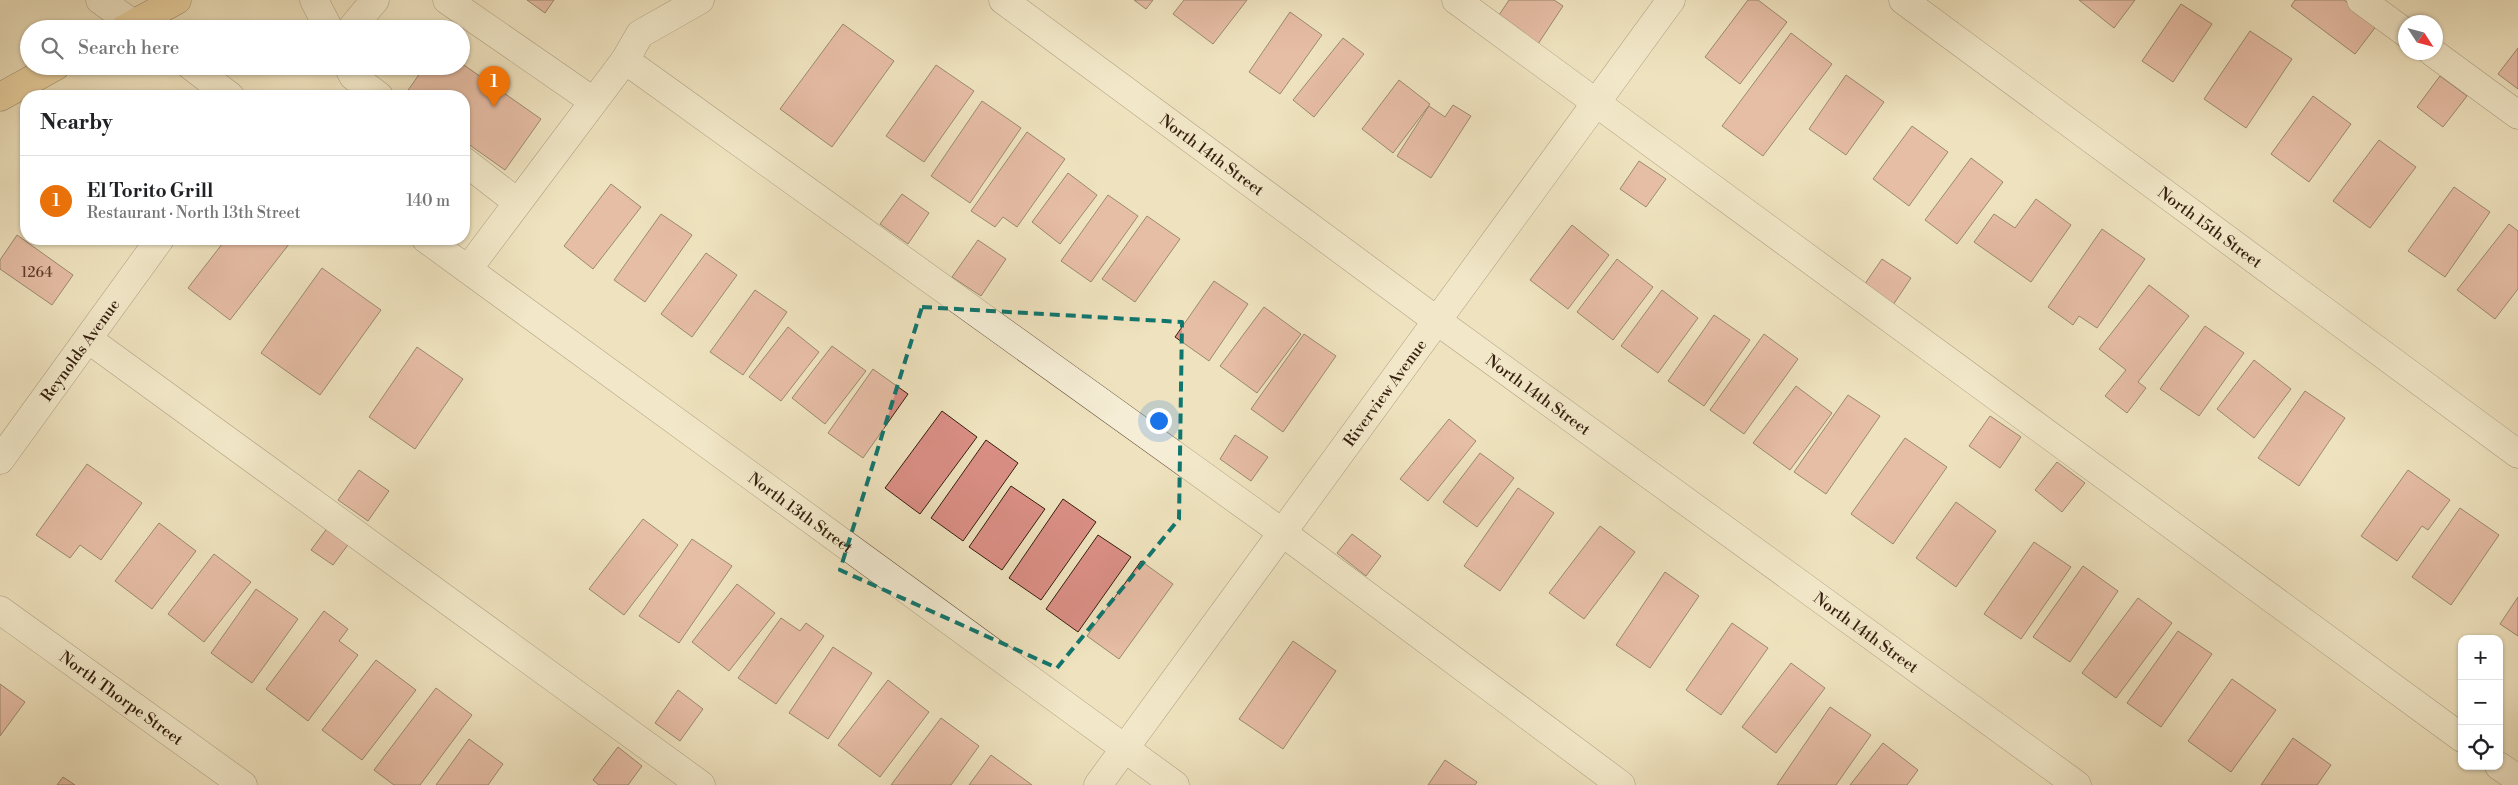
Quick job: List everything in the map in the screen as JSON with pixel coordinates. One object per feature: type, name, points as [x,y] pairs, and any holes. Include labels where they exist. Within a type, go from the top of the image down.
[{"type":"main road","points":[[144,20],[177,0]]},
{"type":"main road","points":[[0,97],[40,75]]},
{"type":"street","points":[[100,0],[124,20]]},
{"type":"street","points":[[314,0],[324,20]]},
{"type":"street","points":[[358,20],[375,0]]},
{"type":"street","points":[[447,0],[593,101]]},
{"type":"street","points":[[468,269],[624,60],[640,34],[697,0]]},
{"type":"street","name":"North 14th Street","points":[[1002,0],[1436,320],[2077,785]]},
{"type":"street","points":[[1456,0],[2458,735]]},
{"type":"street","name":"Riverview Avenue","points":[[1098,785],[1671,0]]},
{"type":"street","name":"North 15th Street","points":[[1903,0],[2518,454]]},
{"type":"street","points":[[2361,0],[2398,27]]},
{"type":"street","points":[[624,60],[1283,533],[1621,785]]},
{"type":"street","points":[[2443,60],[2518,115]]},
{"type":"street","points":[[203,75],[222,90]]},
{"type":"street","points":[[352,75],[371,90]]},
{"type":"street","points":[[470,166],[517,202]]},
{"type":"street","name":"Reynolds Avenue","points":[[0,460],[156,245]]},
{"type":"street","name":"North 13th Street","points":[[434,245],[1175,785]]},
{"type":"street","points":[[88,339],[701,785]]},
{"type":"street","name":"North Thorpe Street","points":[[0,610],[243,785]]},
{"type":"street","points":[[2503,769],[2518,780]]},
{"type":"highlighted area","points":[[922,307],[1182,322],[1179,519],[1057,668],[840,570]]},
{"type":"building","points":[[527,0],[554,0],[545,13]]},
{"type":"building","points":[[1134,0],[1153,0],[1146,9]]},
{"type":"building","points":[[1184,0],[1247,0],[1213,44],[1173,14]]},
{"type":"building","points":[[1509,0],[1554,0],[1563,6],[1538,44],[1497,18]]},
{"type":"building","points":[[1748,0],[1758,0],[1787,22],[1740,84],[1705,57]]},
{"type":"building","points":[[2079,0],[2135,0],[2114,28]]},
{"type":"building","points":[[2295,0],[2344,0],[2377,25],[2355,54],[2291,6]]},
{"type":"building","points":[[2181,4],[2212,24],[2173,82],[2142,61]]},
{"type":"building","points":[[1290,12],[1322,35],[1280,94],[1249,72]]},
{"type":"building","points":[[843,24],[894,61],[832,147],[780,109]]},
{"type":"building","points":[[2250,31],[2292,59],[2246,128],[2204,99]]},
{"type":"building","points":[[1791,33],[1832,64],[1763,156],[1722,126]]},
{"type":"building","points":[[1343,38],[1364,54],[1314,117],[1293,100]]},
{"type":"building","points":[[2518,48],[2518,89],[2498,74]]},
{"type":"building","points":[[936,65],[974,91],[924,162],[886,136]]},
{"type":"building","points":[[470,69],[541,119],[505,170],[470,145],[470,90],[408,90],[419,75],[470,75]]},
{"type":"building","points":[[1846,75],[1884,102],[1846,155],[1809,129]]},
{"type":"building","points":[[2440,76],[2467,96],[2443,127],[2417,107]]},
{"type":"building","points":[[1399,80],[1430,104],[1393,153],[1362,129]]},
{"type":"building","points":[[2313,96],[2351,124],[2309,182],[2271,154]]},
{"type":"building","points":[[982,101],[1021,128],[970,203],[931,176]]},
{"type":"building","points":[[1453,105],[1471,116],[1431,178],[1397,156],[1429,106],[1445,117]]},
{"type":"building","points":[[1912,126],[1948,152],[1909,206],[1873,179]]},
{"type":"building","points":[[1027,132],[1065,159],[1017,227],[1003,217],[995,227],[971,211]]},
{"type":"building","points":[[2379,140],[2416,167],[2370,228],[2333,201]]},
{"type":"building","points":[[1971,158],[2003,182],[1957,244],[1925,220]]},
{"type":"building","points":[[1639,161],[1666,179],[1646,207],[1620,189]]},
{"type":"building","points":[[1068,173],[1097,195],[1060,244],[1032,222]]},
{"type":"building","points":[[611,184],[641,207],[593,269],[564,246]]},
{"type":"building","points":[[2454,187],[2490,212],[2445,277],[2408,251]]},
{"type":"building","points":[[902,194],[929,213],[908,244],[880,224]]},
{"type":"building","points":[[1108,195],[1138,216],[1091,282],[1061,261]]},
{"type":"building","points":[[2036,199],[2071,225],[2031,282],[1974,242],[1994,214],[2015,228]]},
{"type":"building","points":[[661,214],[692,235],[645,302],[614,280]]},
{"type":"building","points":[[1147,216],[1180,239],[1135,302],[1102,279]]},
{"type":"building","points":[[2509,224],[2518,231],[2518,289],[2495,319],[2457,290]]},
{"type":"building","points":[[1572,225],[1609,255],[1568,309],[1530,280]]},
{"type":"building","points":[[2102,229],[2145,259],[2097,328],[2079,316],[2073,325],[2048,307]]},
{"type":"building","points":[[17,235],[20,237],[20,245],[31,245],[73,275],[52,305],[0,269],[0,260]]},
{"type":"building","points":[[978,240],[1006,259],[981,296],[952,277]]},
{"type":"building","points":[[221,245],[288,245],[230,320],[188,288]]},
{"type":"building","points":[[706,253],[737,275],[692,337],[661,314]]},
{"type":"building","points":[[1617,259],[1653,287],[1613,340],[1577,312]]},
{"type":"building","points":[[1882,259],[1911,278],[1891,308],[1862,288]]},
{"type":"building","points":[[322,268],[381,310],[320,395],[261,353]]},
{"type":"building","points":[[1214,281],[1248,304],[1209,361],[1175,337]]},
{"type":"building","points":[[2149,285],[2189,316],[2138,382],[2146,388],[2127,413],[2105,396],[2126,370],[2099,349]]},
{"type":"building","points":[[755,290],[787,312],[743,375],[710,352]]},
{"type":"building","points":[[1662,290],[1698,318],[1658,373],[1621,346]]},
{"type":"building","points":[[1264,307],[1301,334],[1257,393],[1220,366]]},
{"type":"building","points":[[1714,315],[1750,340],[1704,406],[1668,381]]},
{"type":"building","points":[[2205,326],[2244,353],[2199,416],[2160,389]]},
{"type":"building","points":[[788,327],[819,352],[781,401],[749,377]]},
{"type":"building","points":[[1304,334],[1336,356],[1283,432],[1251,409]]},
{"type":"building","points":[[1764,334],[1798,359],[1744,434],[1710,410]]},
{"type":"building","points":[[832,346],[866,371],[825,424],[792,398]]},
{"type":"building","points":[[417,347],[463,379],[415,449],[369,417]]},
{"type":"building","points":[[2254,360],[2291,389],[2254,438],[2217,409]]},
{"type":"building","points":[[873,369],[908,394],[863,458],[828,433]]},
{"type":"building","points":[[1796,386],[1832,413],[1790,470],[1753,443]]},
{"type":"building","points":[[2305,391],[2345,418],[2299,486],[2258,458]]},
{"type":"building","points":[[1848,395],[1880,416],[1826,494],[1794,472]]},
{"type":"building","points":[[942,411],[977,437],[920,514],[885,488]]},
{"type":"building","points":[[1990,416],[2021,437],[2000,468],[1969,446]]},
{"type":"building","points":[[1449,419],[1476,441],[1428,501],[1400,479]]},
{"type":"building","points":[[1235,435],[1268,457],[1251,481],[1220,459]]},
{"type":"building","points":[[1905,438],[1947,467],[1893,544],[1851,514]]},
{"type":"building","points":[[986,440],[1018,463],[963,541],[931,518]]},
{"type":"building","points":[[1480,453],[1514,478],[1477,527],[1443,502]]},
{"type":"building","points":[[2057,462],[2085,483],[2062,512],[2035,490]]},
{"type":"building","points":[[87,464],[142,503],[101,560],[80,545],[70,558],[36,535]]},
{"type":"building","points":[[359,470],[389,491],[368,521],[338,500]]},
{"type":"building","points":[[2408,470],[2450,500],[2428,530],[2422,526],[2397,561],[2361,536]]},
{"type":"building","points":[[1011,486],[1045,509],[1002,570],[969,547]]},
{"type":"building","points":[[1518,488],[1554,513],[1500,591],[1464,566]]},
{"type":"building","points":[[1063,499],[1096,522],[1041,600],[1009,578]]},
{"type":"building","points":[[1956,502],[1996,531],[1956,587],[1916,558]]},
{"type":"building","points":[[2460,508],[2499,535],[2451,605],[2412,577]]},
{"type":"building","points":[[643,519],[678,545],[624,615],[589,589]]},
{"type":"building","points":[[159,523],[196,551],[152,609],[115,581]]},
{"type":"building","points":[[1600,526],[1635,552],[1584,619],[1549,593]]},
{"type":"building","points":[[328,527],[350,542],[333,565],[311,550]]},
{"type":"building","points":[[1352,534],[1381,556],[1366,576],[1337,553]]},
{"type":"building","points":[[1098,535],[1131,557],[1078,632],[1046,609]]},
{"type":"building","points":[[692,539],[732,566],[679,643],[639,616]]},
{"type":"building","points":[[2034,542],[2071,567],[2021,639],[1984,614]]},
{"type":"building","points":[[214,554],[251,582],[204,642],[168,614]]},
{"type":"building","points":[[1141,561],[1173,584],[1119,659],[1087,636]]},
{"type":"building","points":[[2083,566],[2118,591],[2070,662],[2033,637]]},
{"type":"building","points":[[1665,572],[1699,596],[1650,668],[1616,645]]},
{"type":"building","points":[[737,584],[775,613],[729,671],[692,642]]},
{"type":"building","points":[[256,589],[298,619],[252,683],[211,653]]},
{"type":"building","points":[[2518,597],[2518,636],[2500,624]]},
{"type":"building","points":[[2138,598],[2172,623],[2116,698],[2082,673]]},
{"type":"building","points":[[324,611],[348,629],[339,641],[358,655],[308,721],[266,689]]},
{"type":"building","points":[[781,618],[800,631],[806,623],[824,636],[776,704],[738,678]]},
{"type":"building","points":[[1732,623],[1768,648],[1721,715],[1686,690]]},
{"type":"building","points":[[2178,631],[2212,654],[2161,727],[2127,703]]},
{"type":"building","points":[[1293,641],[1336,671],[1283,749],[1239,719]]},
{"type":"building","points":[[833,647],[872,673],[828,739],[789,713]]},
{"type":"building","points":[[376,660],[416,690],[362,760],[322,730]]},
{"type":"building","points":[[1791,663],[1825,688],[1776,753],[1742,727]]},
{"type":"building","points":[[2232,679],[2276,710],[2231,772],[2188,741]]},
{"type":"building","points":[[888,680],[929,712],[880,777],[838,745]]},
{"type":"building","points":[[0,684],[25,702],[0,736]]},
{"type":"building","points":[[436,688],[472,715],[420,785],[394,785],[374,770]]},
{"type":"building","points":[[678,690],[703,709],[680,741],[655,723]]},
{"type":"building","points":[[1830,707],[1871,735],[1836,785],[1777,785]]},
{"type":"building","points":[[941,718],[979,746],[951,785],[891,785]]},
{"type":"building","points":[[2293,738],[2331,765],[2317,785],[2261,785]]},
{"type":"building","points":[[469,739],[503,764],[488,785],[436,785]]},
{"type":"building","points":[[1883,743],[1918,770],[1907,785],[1850,785]]},
{"type":"building","points":[[618,747],[642,766],[628,785],[599,785],[593,780]]},
{"type":"building","points":[[991,755],[1032,785],[969,785]]},
{"type":"building","points":[[1445,760],[1477,782],[1475,785],[1428,785]]},
{"type":"building","points":[[63,777],[75,785],[57,785]]},
{"type":"place","name":"El Torito Grill","points":[[494,107]]}]
